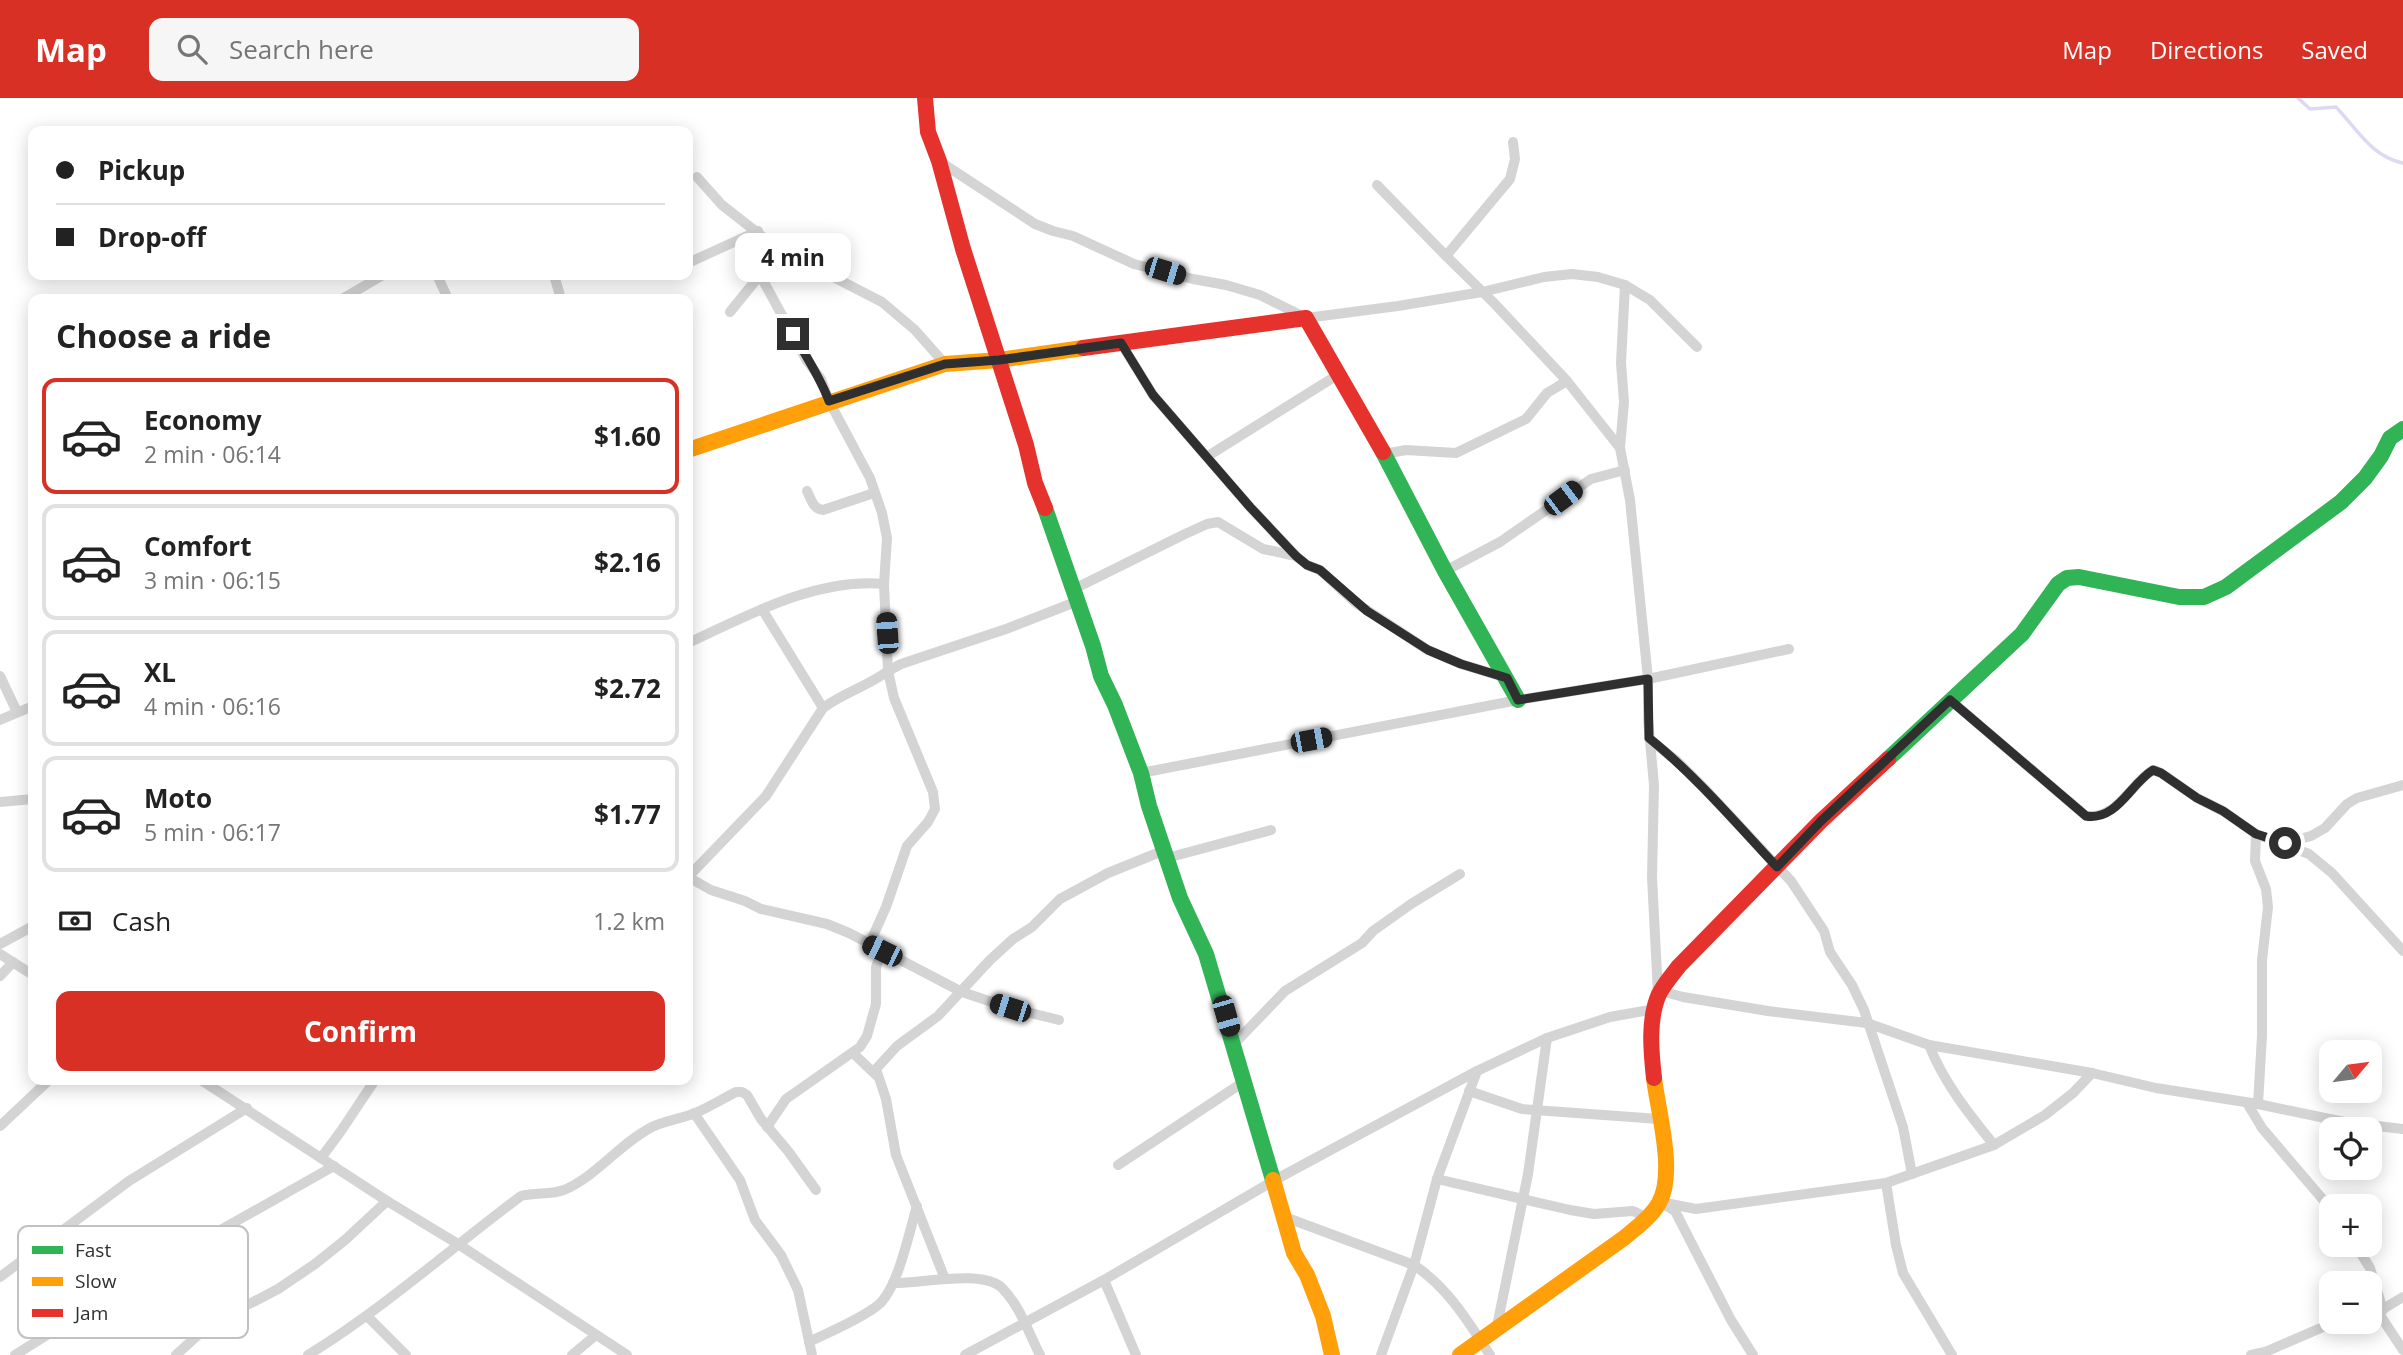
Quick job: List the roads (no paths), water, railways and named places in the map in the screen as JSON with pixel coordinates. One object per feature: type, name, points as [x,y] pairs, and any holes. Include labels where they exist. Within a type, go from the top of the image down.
[{"type":"street","points":[[925,98],[928,132],[939,160],[963,249],[1026,445],[1035,483],[1076,595],[1101,676],[1115,705],[1166,854],[1194,930],[1206,954],[1282,1216],[1294,1253],[1304,1268],[1329,1335],[1332,1355]]},
{"type":"street","points":[[1446,256],[1510,179],[1515,159],[1513,142]]},
{"type":"street","points":[[939,160],[1035,224],[1073,236],[1134,264],[1260,295],[1306,318],[1384,454],[1445,571],[1518,700]]},
{"type":"street","points":[[697,177],[722,205],[778,248],[882,302],[915,330],[945,364]]},
{"type":"street","points":[[1377,185],[1567,381],[1620,448]]},
{"type":"street","points":[[693,261],[758,231]]},
{"type":"street","points":[[730,312],[778,248]]},
{"type":"street","points":[[693,448],[945,364],[999,360],[1306,318],[1482,292],[1544,277],[1572,274],[1598,277],[1625,285],[1650,300],[1697,348]]},
{"type":"street","points":[[760,275],[807,360],[821,379],[829,401],[870,478],[887,538],[884,584],[888,671],[894,698],[933,792],[935,809],[928,822],[907,846],[886,907],[869,945]]},
{"type":"street","points":[[351,294],[374,280]]},
{"type":"street","points":[[1460,1355],[1485,1348],[1496,1331],[1648,1218],[1664,1192],[1664,1155],[1654,1081],[1658,999],[1653,877],[1654,785],[1649,738],[1648,679],[1625,470],[1620,448],[1624,402],[1621,363],[1625,285]]},
{"type":"street","points":[[1121,343],[1153,395],[1296,556],[1307,565],[1320,570],[1356,603],[1428,650],[1472,668],[1507,678]]},
{"type":"street","points":[[1208,457],[1339,374]]},
{"type":"street","points":[[1384,454],[1406,450],[1456,453],[1526,419],[1548,393],[1567,381]]},
{"type":"street","points":[[1658,999],[1679,966],[1821,821],[2022,634],[2056,586],[2065,578],[2079,577],[2179,597],[2204,597],[2226,587],[2341,502],[2365,478],[2390,438],[2403,429]]},
{"type":"street","points":[[1445,571],[1500,542],[1591,479],[1625,470]]},
{"type":"street","points":[[807,491],[818,510],[874,493]]},
{"type":"street","points":[[693,872],[766,796],[823,708],[837,697],[876,681],[901,664],[1006,629],[1076,595],[1207,524],[1218,522],[1262,549],[1296,556]]},
{"type":"street","points":[[693,641],[762,609],[817,589],[863,582],[884,584]]},
{"type":"street","points":[[762,609],[823,708]]},
{"type":"street","points":[[1140,773],[1518,700],[1648,679],[1789,649]]},
{"type":"street","points":[[0,676],[17,712]]},
{"type":"street","points":[[1950,700],[2086,816],[2104,815],[2113,809],[2153,770],[2223,811],[2256,834],[2309,854],[2332,873],[2403,951]]},
{"type":"street","points":[[0,720],[28,708]]},
{"type":"street","points":[[1649,738],[1705,789],[1791,881],[1824,931],[1830,952],[1852,985],[1867,1023],[1903,1127],[1912,1174]]},
{"type":"street","points":[[2285,843],[2311,836],[2325,828],[2347,804],[2357,798],[2403,785]]},
{"type":"street","points":[[0,802],[28,799]]},
{"type":"street","points":[[945,1279],[895,1154],[884,1090],[876,1069],[897,1045],[938,1016],[990,960],[1013,939],[1032,927],[1060,899],[1108,873],[1166,854],[1271,830]]},
{"type":"street","points":[[2256,834],[2255,861],[2266,889],[2268,907],[2262,960],[2262,1036],[2253,1103],[2262,1128],[2309,1186],[2319,1194]]},
{"type":"street","points":[[1234,1044],[1285,991],[1362,943],[1373,931],[1411,904],[1461,874]]},
{"type":"street","points":[[693,880],[711,890],[761,909],[827,924],[962,992],[1059,1020]]},
{"type":"street","points":[[0,944],[28,929]]},
{"type":"street","points":[[2393,941],[2403,933]]},
{"type":"street","points":[[767,1127],[786,1099],[853,1053],[867,1036],[876,1004],[876,967],[882,951]]},
{"type":"street","points":[[0,954],[28,972]]},
{"type":"street","points":[[0,976],[13,962]]},
{"type":"street","points":[[965,1355],[1104,1280],[1273,1181],[1477,1071],[1547,1038],[1658,999],[1683,997],[1867,1023],[1930,1045],[2344,1122],[2403,1129]]},
{"type":"street","points":[[1496,1331],[1538,1111],[1547,1038]]},
{"type":"street","points":[[1930,1045],[1937,1065],[1954,1093],[1994,1145]]},
{"type":"street","points":[[853,1053],[877,1076]]},
{"type":"street","points":[[1381,1355],[1414,1265],[1437,1179],[1477,1071]]},
{"type":"street","points":[[1660,1202],[1696,1209],[1886,1182],[1994,1145],[2045,1115],[2073,1093],[2092,1073]]},
{"type":"street","points":[[1118,1165],[1245,1081]]},
{"type":"street","points":[[0,1126],[44,1085]]},
{"type":"street","points":[[209,1085],[627,1355]]},
{"type":"street","points":[[321,1158],[372,1085]]},
{"type":"street","points":[[1469,1091],[1522,1109],[1659,1119]]},
{"type":"street","points":[[308,1355],[394,1297],[521,1196],[534,1192],[560,1191],[576,1184],[601,1166],[617,1150],[653,1127],[694,1113],[736,1092],[747,1095],[767,1127],[816,1190]]},
{"type":"street","points":[[69,1226],[129,1181],[247,1108]]},
{"type":"street","points":[[694,1113],[734,1170],[755,1220],[781,1255],[798,1290],[812,1355]]},
{"type":"street","points":[[229,1226],[334,1166]]},
{"type":"street","points":[[1437,1179],[1582,1212],[1633,1211],[1648,1218]]},
{"type":"street","points":[[1886,1182],[1903,1273],[1952,1355]]},
{"type":"street","points":[[248,1306],[314,1264],[387,1201]]},
{"type":"street","points":[[1660,1202],[1675,1211],[1731,1320],[1753,1355]]},
{"type":"street","points":[[809,1342],[878,1306],[893,1283],[917,1206]]},
{"type":"street","points":[[1282,1216],[1414,1265],[1433,1278],[1450,1297],[1485,1348]]},
{"type":"street","points":[[0,1278],[18,1264]]},
{"type":"street","points":[[893,1283],[914,1284],[945,1279],[990,1280],[1002,1286],[1025,1321],[1040,1355]]},
{"type":"street","points":[[1104,1280],[1136,1355]]},
{"type":"street","points":[[2382,1309],[2403,1297]]},
{"type":"street","points":[[367,1316],[406,1355]]},
{"type":"street","points":[[2382,1319],[2403,1350]]},
{"type":"street","points":[[2251,1355],[2319,1329]]},
{"type":"street","points":[[572,1355],[596,1335]]},
{"type":"street","points":[[15,1355],[42,1338]]},
{"type":"street","points":[[176,1355],[194,1338]]},
{"type":"waterway","points":[[2298,98],[2310,109],[2336,107],[2373,148],[2382,155],[2403,163]]}]
